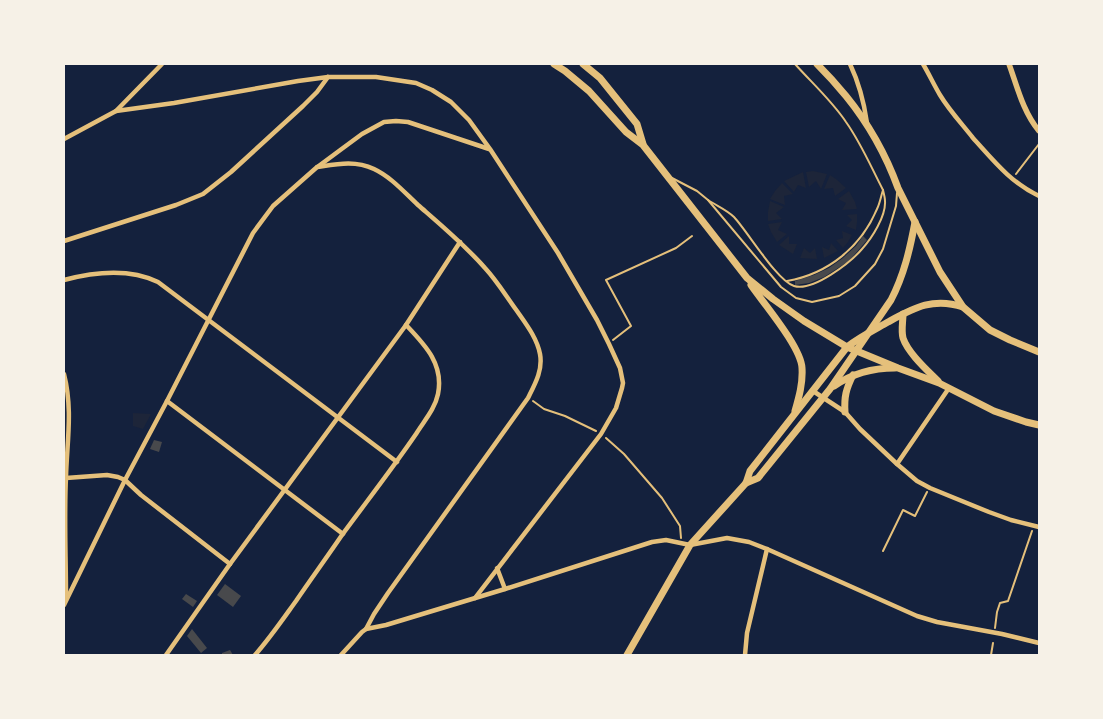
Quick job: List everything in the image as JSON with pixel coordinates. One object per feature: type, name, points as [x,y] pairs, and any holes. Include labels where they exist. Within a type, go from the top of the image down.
[{"type":"main road","points":[[554,64],[589,91],[626,132],[643,145],[747,278],[798,352],[802,366],[802,381],[794,416]]},
{"type":"main road","points":[[583,64],[600,78],[637,124],[643,145]]},
{"type":"main road","points":[[817,64],[846,96],[867,124],[940,272],[963,307],[990,330],[1039,352]]},
{"type":"main road","points":[[627,655],[690,544],[746,483],[758,478],[830,389],[891,300],[900,284],[915,222]]},
{"type":"main road","points":[[747,278],[804,321],[847,346],[939,383],[994,411],[1039,425]]},
{"type":"main road","points":[[746,483],[750,470],[847,346],[912,309],[932,303],[952,303],[963,307]]},
{"type":"main road","points":[[903,314],[902,329],[908,348],[939,383]]},
{"type":"main road","points":[[830,389],[841,381],[867,370],[898,368]]},
{"type":"main road","points":[[845,412],[844,399],[846,388],[853,375]]},
{"type":"street","points":[[64,139],[116,110],[162,64]]},
{"type":"street","points":[[850,64],[860,88],[867,124]]},
{"type":"street","points":[[923,64],[940,96],[995,163],[1012,180],[1039,196]]},
{"type":"street","points":[[1009,64],[1026,110],[1039,131]]},
{"type":"street","points":[[116,110],[174,103],[328,77],[376,77],[416,82],[451,102],[469,120],[558,253],[597,320],[620,368],[622,383],[616,408],[601,434],[475,598]]},
{"type":"street","points":[[64,240],[176,205],[203,194],[231,172],[303,106],[328,77]]},
{"type":"street","points":[[64,606],[124,480],[167,401],[253,233],[273,206],[316,168],[356,139],[384,122],[408,122],[490,150]]},
{"type":"street","points":[[316,168],[358,163],[374,169],[392,181],[460,242],[500,286],[536,342],[541,368],[528,398],[388,593],[364,630],[341,655]]},
{"type":"street","points":[[166,655],[230,564],[406,325],[460,242]]},
{"type":"street","points":[[64,280],[82,275],[113,273],[133,274],[148,277],[158,282],[397,462]]},
{"type":"street","points":[[254,655],[273,633],[397,462],[434,406],[438,394],[439,380],[433,356],[406,325]]},
{"type":"street","points":[[64,374],[70,409],[66,478],[66,599]]},
{"type":"street","points":[[897,464],[949,388]]},
{"type":"street","points":[[813,391],[845,412],[860,429],[913,478],[930,488],[989,512],[1039,527]]},
{"type":"street","points":[[167,401],[343,534]]},
{"type":"street","points":[[66,478],[107,475],[124,480],[230,564]]},
{"type":"street","points":[[364,630],[505,589],[652,542],[666,540],[690,544],[727,538],[749,542],[767,549],[917,616],[944,624],[1002,634],[1039,643]]},
{"type":"street","points":[[746,655],[747,633],[767,549]]},
{"type":"street","points":[[497,568],[505,589]]},
{"type":"lane","points":[[668,176],[697,191],[734,217],[774,269],[793,286],[810,285],[850,262],[869,241],[885,210],[886,200],[883,190],[854,132],[795,64]]},
{"type":"lane","points":[[708,200],[781,287],[796,298],[812,302],[840,296],[855,286],[875,264],[883,249],[896,206],[898,188]]},
{"type":"lane","points":[[786,281],[818,272],[843,256],[865,231],[877,208],[883,190]]},
{"type":"path","points":[[1012,180],[1039,144]]},
{"type":"path","points":[[609,344],[631,326],[606,280],[676,248],[692,236]]},
{"type":"path","points":[[528,398],[544,409],[565,416],[601,434],[624,454],[662,498],[680,526],[682,543]]},
{"type":"path","points":[[883,552],[903,510],[915,516],[930,488]]},
{"type":"path","points":[[1002,634],[1001,631],[995,630],[997,612],[1000,603],[1008,601],[1033,526]]},
{"type":"path","points":[[991,655],[993,643]]},
{"type":"shaded area","points":[[813,171],[827,174],[821,189],[816,181],[809,187],[806,172]]},
{"type":"shaded area","points":[[803,172],[806,188],[798,185],[794,192],[784,181]]},
{"type":"shaded area","points":[[830,175],[846,188],[835,196],[833,188],[824,189]]},
{"type":"shaded area","points":[[782,183],[793,194],[784,196],[785,205],[770,199]]},
{"type":"shaded area","points":[[849,191],[857,209],[842,210],[846,203],[838,199]]},
{"type":"shaded area","points":[[770,201],[784,207],[776,213],[782,219],[768,221]]},
{"type":"shaded area","points":[[857,214],[856,230],[846,226],[852,220],[847,215]]},
{"type":"shaded area","points":[[782,222],[778,230],[787,234],[777,242],[768,224]]},
{"type":"shaded area","points":[[842,231],[852,235],[843,248],[836,240],[843,238]]},
{"type":"shaded area","points":[[789,236],[789,244],[797,244],[793,254],[779,245]]},
{"type":"shaded area","points":[[831,243],[838,251],[824,258],[822,247],[829,250]]},
{"type":"shaded area","points":[[804,248],[810,253],[815,248],[817,259],[800,258]]},
{"type":"shaded area","points":[[133,413],[151,414],[143,429],[133,426]]},
{"type":"building","points":[[863,236],[867,240],[849,261],[824,277],[809,283],[795,285],[795,281],[829,268],[843,258],[856,246]]},
{"type":"building","points":[[154,440],[162,442],[159,452],[150,449]]},
{"type":"building","points":[[225,584],[241,596],[233,607],[217,595]]},
{"type":"building","points":[[186,594],[197,601],[193,607],[182,599]]},
{"type":"building","points":[[192,629],[207,648],[201,653],[187,636]]},
{"type":"building","points":[[230,650],[233,655],[222,655],[222,653]]}]
